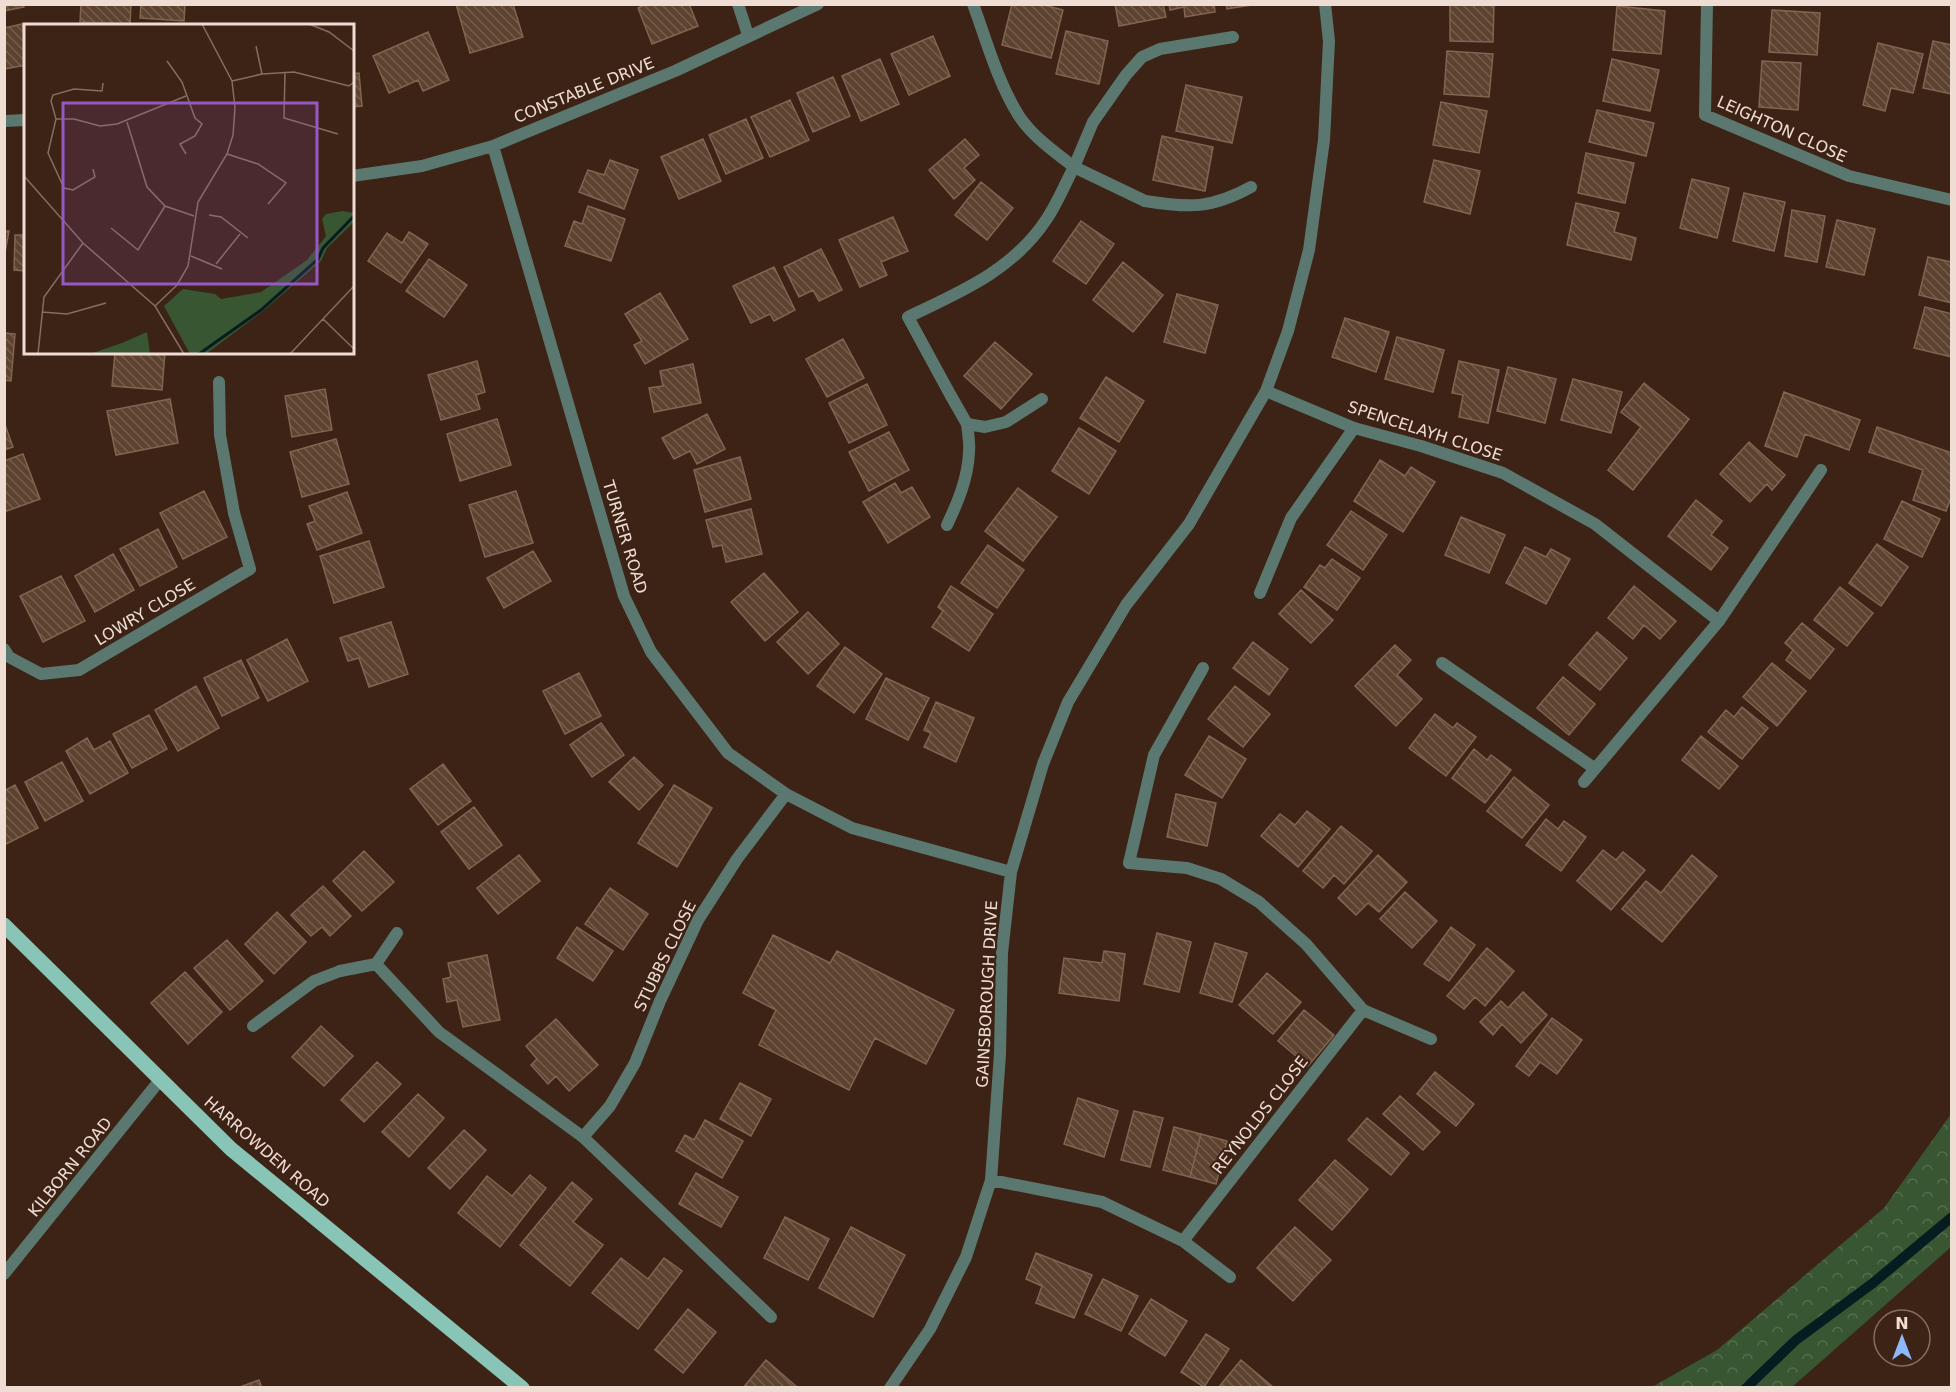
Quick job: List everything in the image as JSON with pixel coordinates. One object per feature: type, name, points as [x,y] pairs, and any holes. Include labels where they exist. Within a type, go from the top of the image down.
[{"type":"main road","name":"HARROWDEN ROAD","points":[[4,925],[231,1149],[522,1388]]},
{"type":"street","points":[[738,4],[748,35]]},
{"type":"street","name":"CONSTABLE DRIVE","points":[[354,176],[422,166],[493,146],[675,71],[818,4]]},
{"type":"street","points":[[973,4],[1004,87],[1020,118],[1045,145],[1074,167],[1145,201],[1177,206],[1212,204],[1228,199],[1251,187]]},
{"type":"street","name":"GAINSBOROUGH DRIVE","points":[[890,1388],[930,1329],[966,1257],[991,1180],[1000,1054],[1002,953],[1011,872],[1043,764],[1068,702],[1126,605],[1189,524],[1266,391],[1288,331],[1309,250],[1324,140],[1329,41],[1325,4]]},
{"type":"street","name":"LEIGHTON CLOSE","points":[[1707,4],[1705,115],[1849,176],[1952,200]]},
{"type":"street","points":[[947,525],[964,482],[969,452],[967,423],[908,317],[986,279],[1016,255],[1046,220],[1074,167],[1093,122],[1126,75],[1142,57],[1160,49],[1233,37]]},
{"type":"street","points":[[4,121],[24,120]]},
{"type":"street","name":"TURNER ROAD","points":[[493,146],[624,596],[651,652],[728,753],[786,794],[852,828],[1011,872]]},
{"type":"street","name":"LOWRY CLOSE","points":[[4,649],[9,657],[41,675],[79,670],[250,569],[234,513],[220,435],[219,382]]},
{"type":"street","name":"SPENCELAYH CLOSE","points":[[1266,391],[1354,428],[1422,446],[1503,473],[1595,524],[1719,621]]},
{"type":"street","points":[[967,423],[985,428],[1006,422],[1042,399]]},
{"type":"street","points":[[1260,592],[1291,518],[1354,428]]},
{"type":"street","points":[[1584,782],[1719,621],[1821,470]]},
{"type":"street","points":[[1442,663],[1594,768]]},
{"type":"street","points":[[1203,668],[1154,755],[1129,863],[1187,868],[1221,879],[1259,902],[1306,944],[1363,1010],[1431,1039]]},
{"type":"street","name":"STUBBS CLOSE","points":[[584,1137],[610,1106],[635,1063],[660,1001],[699,920],[737,859],[786,794]]},
{"type":"street","points":[[253,1026],[314,981],[340,971],[376,964],[397,933]]},
{"type":"street","points":[[376,964],[439,1032],[584,1137],[771,1317]]},
{"type":"street","name":"REYNOLDS CLOSE","points":[[1183,1241],[1363,1010]]},
{"type":"street","name":"KILBORN ROAD","points":[[4,1274],[160,1080]]},
{"type":"street","points":[[991,1180],[1102,1203],[1183,1241],[1230,1277]]},
{"type":"green space","points":[[1951,1114],[1951,1247],[1882,1308],[1872,1308],[1872,1317],[1792,1387],[1652,1387],[1717,1350],[1884,1208]]},
{"type":"building","points":[[4,4],[23,4],[24,7],[4,11]]},
{"type":"building","points":[[81,4],[131,4],[130,24],[80,22]]},
{"type":"building","points":[[141,4],[185,4],[184,21],[140,18]]},
{"type":"building","points":[[456,4],[513,4],[523,37],[470,53]]},
{"type":"building","points":[[647,4],[689,4],[698,26],[652,44],[638,8]]},
{"type":"building","points":[[1012,4],[1040,4],[1063,10],[1051,58],[1002,45]]},
{"type":"building","points":[[1115,4],[1163,4],[1166,17],[1119,26]]},
{"type":"building","points":[[1169,4],[1214,4],[1215,12],[1185,17],[1184,7],[1170,10]]},
{"type":"building","points":[[1226,4],[1251,4],[1251,5],[1227,9]]},
{"type":"building","points":[[1450,4],[1494,4],[1493,42],[1450,41]]},
{"type":"building","points":[[1617,6],[1665,11],[1661,54],[1613,50]]},
{"type":"building","points":[[1772,10],[1820,13],[1817,55],[1769,52]]},
{"type":"building","points":[[22,24],[24,65],[4,69],[4,28]]},
{"type":"building","points":[[1066,31],[1108,41],[1099,84],[1056,74]]},
{"type":"building","points":[[428,32],[449,80],[423,91],[418,80],[389,93],[373,56]]},
{"type":"building","points":[[933,36],[950,76],[909,95],[891,54]]},
{"type":"building","points":[[1933,41],[1952,45],[1952,94],[1923,88]]},
{"type":"building","points":[[1878,43],[1923,54],[1913,93],[1891,88],[1885,111],[1863,105]]},
{"type":"building","points":[[1447,51],[1493,54],[1489,97],[1444,94]]},
{"type":"building","points":[[880,59],[899,104],[861,121],[842,76]]},
{"type":"building","points":[[1612,59],[1659,70],[1650,111],[1603,101]]},
{"type":"building","points":[[1762,61],[1801,63],[1798,110],[1759,107]]},
{"type":"building","points":[[359,73],[362,106],[354,107],[354,74]]},
{"type":"building","points":[[833,77],[850,116],[813,132],[797,93]]},
{"type":"building","points":[[1186,85],[1242,97],[1232,143],[1176,131]]},
{"type":"building","points":[[790,100],[809,140],[770,157],[751,117]]},
{"type":"building","points":[[1441,102],[1487,111],[1479,153],[1433,145]]},
{"type":"building","points":[[1597,110],[1654,123],[1646,156],[1589,142]]},
{"type":"building","points":[[746,119],[763,158],[726,174],[709,135]]},
{"type":"building","points":[[1162,136],[1213,147],[1205,191],[1153,180]]},
{"type":"building","points":[[703,139],[721,181],[679,199],[661,157]]},
{"type":"building","points":[[965,139],[979,155],[964,168],[975,180],[954,199],[929,170]]},
{"type":"building","points":[[1586,153],[1634,163],[1625,203],[1578,193]]},
{"type":"building","points":[[610,160],[638,170],[624,209],[579,192],[588,170],[604,175]]},
{"type":"building","points":[[1434,160],[1480,171],[1470,214],[1424,202]]},
{"type":"building","points":[[1692,179],[1729,188],[1717,238],[1680,228]]},
{"type":"building","points":[[981,182],[1013,208],[987,240],[955,215]]},
{"type":"building","points":[[1744,193],[1785,202],[1774,251],[1733,241]]},
{"type":"building","points":[[1576,203],[1619,213],[1614,232],[1636,238],[1631,260],[1567,245]]},
{"type":"building","points":[[588,206],[625,219],[611,261],[565,246],[574,221],[582,224]]},
{"type":"building","points":[[1792,210],[1825,216],[1817,262],[1785,256]]},
{"type":"building","points":[[893,217],[908,251],[881,262],[887,275],[860,287],[839,240]]},
{"type":"building","points":[[1837,220],[1875,229],[1864,275],[1826,267]]},
{"type":"building","points":[[1081,221],[1114,244],[1086,284],[1053,261]]},
{"type":"building","points":[[4,231],[9,231],[4,258]]},
{"type":"building","points":[[409,232],[428,244],[401,283],[368,261],[387,233],[402,243]]},
{"type":"building","points":[[15,235],[24,235],[24,271],[14,270]]},
{"type":"building","points":[[821,249],[842,290],[819,301],[813,290],[799,297],[784,267]]},
{"type":"building","points":[[1928,257],[1952,262],[1952,303],[1919,295]]},
{"type":"building","points":[[429,259],[467,285],[444,317],[406,291]]},
{"type":"building","points":[[1123,262],[1163,295],[1133,332],[1093,300]]},
{"type":"building","points":[[774,267],[795,310],[774,321],[770,314],[751,323],[733,286]]},
{"type":"building","points":[[660,293],[688,339],[645,364],[634,345],[642,341],[625,314]]},
{"type":"building","points":[[1177,294],[1218,305],[1205,353],[1164,342]]},
{"type":"building","points":[[1925,307],[1952,314],[1952,357],[1914,348]]},
{"type":"building","points":[[1345,318],[1389,332],[1376,372],[1332,357]]},
{"type":"building","points":[[4,333],[15,334],[11,381],[4,380]]},
{"type":"building","points":[[1397,337],[1444,350],[1433,392],[1385,379]]},
{"type":"building","points":[[843,339],[864,378],[827,397],[806,359]]},
{"type":"building","points":[[995,342],[1032,374],[1001,409],[964,376]]},
{"type":"building","points":[[115,354],[165,354],[162,390],[112,386]]},
{"type":"building","points":[[477,361],[485,392],[476,395],[480,409],[441,420],[428,375]]},
{"type":"building","points":[[1459,361],[1499,370],[1488,423],[1459,417],[1463,395],[1452,393]]},
{"type":"building","points":[[693,364],[701,403],[654,412],[649,388],[663,386],[660,371]]},
{"type":"building","points":[[1508,367],[1556,379],[1545,423],[1497,411]]},
{"type":"building","points":[[1106,377],[1144,401],[1119,442],[1080,418]]},
{"type":"building","points":[[1573,379],[1622,392],[1611,433],[1561,420]]},
{"type":"building","points":[[1644,383],[1689,419],[1633,490],[1608,470],[1641,427],[1621,412]]},
{"type":"building","points":[[867,384],[887,425],[849,443],[829,403]]},
{"type":"building","points":[[325,389],[332,430],[292,437],[285,396]]},
{"type":"building","points":[[1784,392],[1860,420],[1849,450],[1805,434],[1797,457],[1765,446]]},
{"type":"building","points":[[170,399],[178,443],[116,455],[107,411]]},
{"type":"building","points":[[707,414],[725,449],[697,464],[690,451],[674,459],[662,438]]},
{"type":"building","points":[[497,419],[511,465],[460,481],[447,434]]},
{"type":"building","points":[[4,422],[13,447],[4,450]]},
{"type":"building","points":[[1877,427],[1952,453],[1952,495],[1946,511],[1913,500],[1923,470],[1869,452]]},
{"type":"building","points":[[1079,428],[1116,451],[1089,494],[1052,471]]},
{"type":"building","points":[[889,432],[909,470],[869,491],[849,452]]},
{"type":"building","points":[[336,439],[349,484],[302,497],[290,452]]},
{"type":"building","points":[[1749,442],[1785,475],[1772,490],[1767,484],[1750,502],[1720,474]]},
{"type":"building","points":[[23,454],[40,499],[4,512],[4,461]]},
{"type":"building","points":[[740,457],[751,499],[705,512],[694,470]]},
{"type":"building","points":[[1380,460],[1405,476],[1411,467],[1435,482],[1403,532],[1354,501]]},
{"type":"building","points":[[895,483],[901,493],[912,487],[930,517],[888,543],[863,502]]},
{"type":"building","points":[[1018,488],[1057,517],[1023,561],[985,531]]},
{"type":"building","points":[[204,491],[227,537],[183,559],[160,513]]},
{"type":"building","points":[[516,491],[533,543],[485,557],[469,505]]},
{"type":"building","points":[[347,492],[362,533],[317,550],[307,524],[315,521],[309,506]]},
{"type":"building","points":[[1696,500],[1722,521],[1711,535],[1728,548],[1711,570],[1668,536]]},
{"type":"building","points":[[1902,501],[1940,519],[1922,557],[1884,539]]},
{"type":"building","points":[[751,509],[762,554],[726,562],[722,545],[713,547],[706,520]]},
{"type":"building","points":[[1351,511],[1387,535],[1363,570],[1327,545]]},
{"type":"building","points":[[1461,517],[1505,535],[1489,573],[1445,555]]},
{"type":"building","points":[[158,529],[177,567],[140,586],[120,549]]},
{"type":"building","points":[[369,541],[384,587],[334,603],[320,556]]},
{"type":"building","points":[[1877,544],[1908,567],[1881,606],[1849,583]]},
{"type":"building","points":[[988,545],[1024,570],[997,608],[961,583]]},
{"type":"building","points":[[1525,547],[1546,557],[1551,549],[1570,559],[1546,604],[1506,583]]},
{"type":"building","points":[[533,551],[551,581],[504,608],[487,578]]},
{"type":"building","points":[[113,554],[134,590],[95,612],[75,576]]},
{"type":"building","points":[[1332,559],[1360,578],[1337,610],[1304,587],[1320,565],[1325,568]]},
{"type":"building","points":[[764,573],[798,612],[765,641],[731,602]]},
{"type":"building","points":[[61,576],[85,621],[43,642],[20,596]]},
{"type":"building","points":[[951,586],[993,614],[969,651],[932,627],[943,611],[938,607]]},
{"type":"building","points":[[1634,586],[1676,621],[1660,639],[1644,625],[1633,639],[1608,618]]},
{"type":"building","points":[[1840,587],[1873,613],[1847,646],[1814,620]]},
{"type":"building","points":[[1301,590],[1333,620],[1311,643],[1279,614]]},
{"type":"building","points":[[808,612],[839,644],[808,674],[777,642]]},
{"type":"building","points":[[391,622],[408,674],[369,687],[359,658],[348,661],[340,638]]},
{"type":"building","points":[[1802,623],[1834,649],[1810,679],[1786,660],[1793,650],[1785,643]]},
{"type":"building","points":[[1597,632],[1627,658],[1600,690],[1569,665]]},
{"type":"building","points":[[287,639],[308,681],[268,701],[247,660]]},
{"type":"building","points":[[1253,642],[1288,669],[1269,695],[1233,668]]},
{"type":"building","points":[[1395,645],[1411,660],[1397,675],[1422,699],[1396,726],[1355,686]]},
{"type":"building","points":[[845,647],[882,674],[854,713],[817,686]]},
{"type":"building","points":[[241,660],[259,698],[222,716],[204,678]]},
{"type":"building","points":[[1772,663],[1806,691],[1777,726],[1743,697]]},
{"type":"building","points":[[579,673],[601,716],[565,734],[543,691]]},
{"type":"building","points":[[1563,677],[1595,704],[1569,735],[1537,708]]},
{"type":"building","points":[[886,678],[929,698],[908,740],[866,719]]},
{"type":"building","points":[[196,686],[219,728],[178,751],[155,710]]},
{"type":"building","points":[[1235,686],[1270,714],[1243,747],[1208,719]]},
{"type":"building","points":[[936,702],[974,718],[956,762],[924,747],[931,733],[924,730]]},
{"type":"building","points":[[1742,707],[1768,728],[1742,759],[1708,732],[1726,710],[1734,717]]},
{"type":"building","points":[[1435,714],[1453,728],[1457,723],[1476,737],[1446,776],[1409,748]]},
{"type":"building","points":[[149,715],[167,749],[132,768],[113,734]]},
{"type":"building","points":[[601,723],[624,755],[592,777],[570,745]]},
{"type":"building","points":[[1209,736],[1246,759],[1222,798],[1185,775]]},
{"type":"building","points":[[1701,736],[1738,766],[1719,789],[1682,760]]},
{"type":"building","points":[[87,738],[94,750],[110,741],[128,773],[90,794],[66,751]]},
{"type":"building","points":[[1474,749],[1487,760],[1491,755],[1511,770],[1485,803],[1452,778]]},
{"type":"building","points":[[634,757],[663,785],[639,810],[609,782]]},
{"type":"building","points":[[62,762],[83,801],[45,821],[25,782]]},
{"type":"building","points":[[443,764],[471,801],[438,825],[410,789]]},
{"type":"building","points":[[1514,777],[1549,805],[1522,838],[1487,811]]},
{"type":"building","points":[[15,785],[38,828],[4,845],[4,791]]},
{"type":"building","points":[[674,785],[712,808],[677,867],[638,843]]},
{"type":"building","points":[[1176,794],[1216,803],[1207,846],[1167,837]]},
{"type":"building","points":[[474,807],[502,845],[469,869],[441,832]]},
{"type":"building","points":[[1307,811],[1330,829],[1298,867],[1261,836],[1280,814],[1295,825]]},
{"type":"building","points":[[1546,819],[1558,829],[1564,821],[1586,837],[1561,871],[1526,845]]},
{"type":"building","points":[[1341,826],[1372,851],[1344,884],[1334,875],[1323,888],[1303,871]]},
{"type":"building","points":[[1603,850],[1616,860],[1623,852],[1645,870],[1611,910],[1577,881]]},
{"type":"building","points":[[364,851],[394,882],[362,911],[333,881]]},
{"type":"building","points":[[519,855],[540,881],[498,914],[477,888]]},
{"type":"building","points":[[1378,855],[1407,882],[1379,912],[1368,903],[1356,915],[1338,898]]},
{"type":"building","points":[[1692,855],[1717,876],[1662,942],[1622,909],[1646,881],[1661,893]]},
{"type":"building","points":[[323,886],[351,916],[330,936],[322,927],[311,936],[291,915]]},
{"type":"building","points":[[610,888],[648,914],[623,950],[585,924]]},
{"type":"building","points":[[1405,892],[1437,921],[1412,948],[1380,919]]},
{"type":"building","points":[[277,912],[306,942],[274,974],[245,944]]},
{"type":"building","points":[[577,927],[613,951],[593,981],[557,958]]},
{"type":"building","points":[[1451,927],[1475,945],[1449,981],[1424,964]]},
{"type":"building","points":[[1157,933],[1191,942],[1179,992],[1144,984]]},
{"type":"building","points":[[773,935],[830,963],[837,951],[954,1010],[926,1064],[875,1038],[849,1090],[759,1045],[776,1010],[743,993]]},
{"type":"building","points":[[227,940],[263,981],[230,1010],[194,968]]},
{"type":"building","points":[[1215,943],[1247,953],[1232,1002],[1200,993]]},
{"type":"building","points":[[1487,948],[1514,971],[1485,1006],[1475,997],[1464,1009],[1447,996]]},
{"type":"building","points":[[1104,951],[1125,954],[1119,1001],[1059,993],[1064,958],[1102,963]]},
{"type":"building","points":[[487,955],[500,1020],[463,1027],[457,1000],[447,1002],[443,979],[451,977],[448,963]]},
{"type":"building","points":[[185,972],[222,1012],[188,1044],[151,1003]]},
{"type":"building","points":[[1267,973],[1301,1002],[1273,1034],[1239,1005]]},
{"type":"building","points":[[1523,992],[1547,1015],[1521,1043],[1502,1024],[1493,1035],[1480,1022],[1501,1001],[1508,1008]]},
{"type":"building","points":[[1304,1010],[1334,1035],[1308,1066],[1278,1041]]},
{"type":"building","points":[[1552,1018],[1582,1040],[1557,1074],[1540,1062],[1529,1076],[1516,1066]]},
{"type":"building","points":[[556,1019],[598,1065],[569,1091],[556,1076],[548,1084],[531,1065],[537,1059],[526,1046]]},
{"type":"building","points":[[321,1026],[353,1056],[324,1086],[292,1057]]},
{"type":"building","points":[[377,1062],[401,1084],[364,1122],[341,1100]]},
{"type":"building","points":[[1435,1072],[1474,1104],[1456,1126],[1417,1094]]},
{"type":"building","points":[[740,1083],[771,1099],[751,1136],[720,1119]]},
{"type":"building","points":[[418,1094],[444,1118],[409,1157],[382,1132]]},
{"type":"building","points":[[1400,1096],[1440,1132],[1423,1150],[1383,1114]]},
{"type":"building","points":[[1078,1098],[1118,1111],[1104,1157],[1064,1144]]},
{"type":"building","points":[[1134,1111],[1163,1118],[1150,1167],[1121,1160]]},
{"type":"building","points":[[1367,1118],[1409,1153],[1391,1175],[1348,1140]]},
{"type":"building","points":[[705,1120],[743,1141],[722,1178],[676,1151],[685,1135],[694,1140]]},
{"type":"building","points":[[1174,1127],[1201,1134],[1190,1177],[1163,1170]]},
{"type":"building","points":[[464,1130],[486,1150],[450,1189],[428,1168]]},
{"type":"building","points":[[1201,1134],[1227,1141],[1216,1184],[1190,1177]]},
{"type":"building","points":[[1335,1160],[1368,1189],[1350,1210],[1317,1180]]},
{"type":"building","points":[[696,1173],[738,1197],[721,1227],[679,1204]]},
{"type":"building","points":[[530,1175],[546,1188],[500,1247],[458,1213],[487,1176],[512,1196]]},
{"type":"building","points":[[1317,1180],[1350,1210],[1332,1230],[1299,1200]]},
{"type":"building","points":[[572,1182],[592,1199],[573,1222],[603,1245],[570,1286],[520,1245]]},
{"type":"building","points":[[785,1217],[829,1239],[808,1280],[764,1258]]},
{"type":"building","points":[[851,1227],[905,1255],[873,1317],[819,1288]]},
{"type":"building","points":[[1295,1227],[1331,1260],[1312,1280],[1276,1247]]},
{"type":"building","points":[[1276,1247],[1312,1280],[1293,1301],[1257,1268]]},
{"type":"building","points":[[1036,1253],[1092,1275],[1074,1318],[1036,1303],[1042,1286],[1026,1279]]},
{"type":"building","points":[[621,1258],[648,1279],[664,1258],[682,1271],[638,1329],[592,1293]]},
{"type":"building","points":[[1103,1279],[1138,1296],[1121,1331],[1085,1314]]},
{"type":"building","points":[[1151,1299],[1187,1321],[1165,1356],[1129,1334]]},
{"type":"building","points":[[688,1309],[716,1332],[683,1373],[655,1350]]},
{"type":"building","points":[[1206,1334],[1229,1349],[1204,1387],[1181,1372]]},
{"type":"building","points":[[766,1360],[798,1388],[743,1388]]},
{"type":"building","points":[[1241,1360],[1273,1387],[1218,1388]]},
{"type":"building","points":[[259,1380],[262,1388],[237,1388]]},
{"type":"waterway","points":[[1746,1388],[1796,1340],[1873,1283],[1952,1217]]}]
